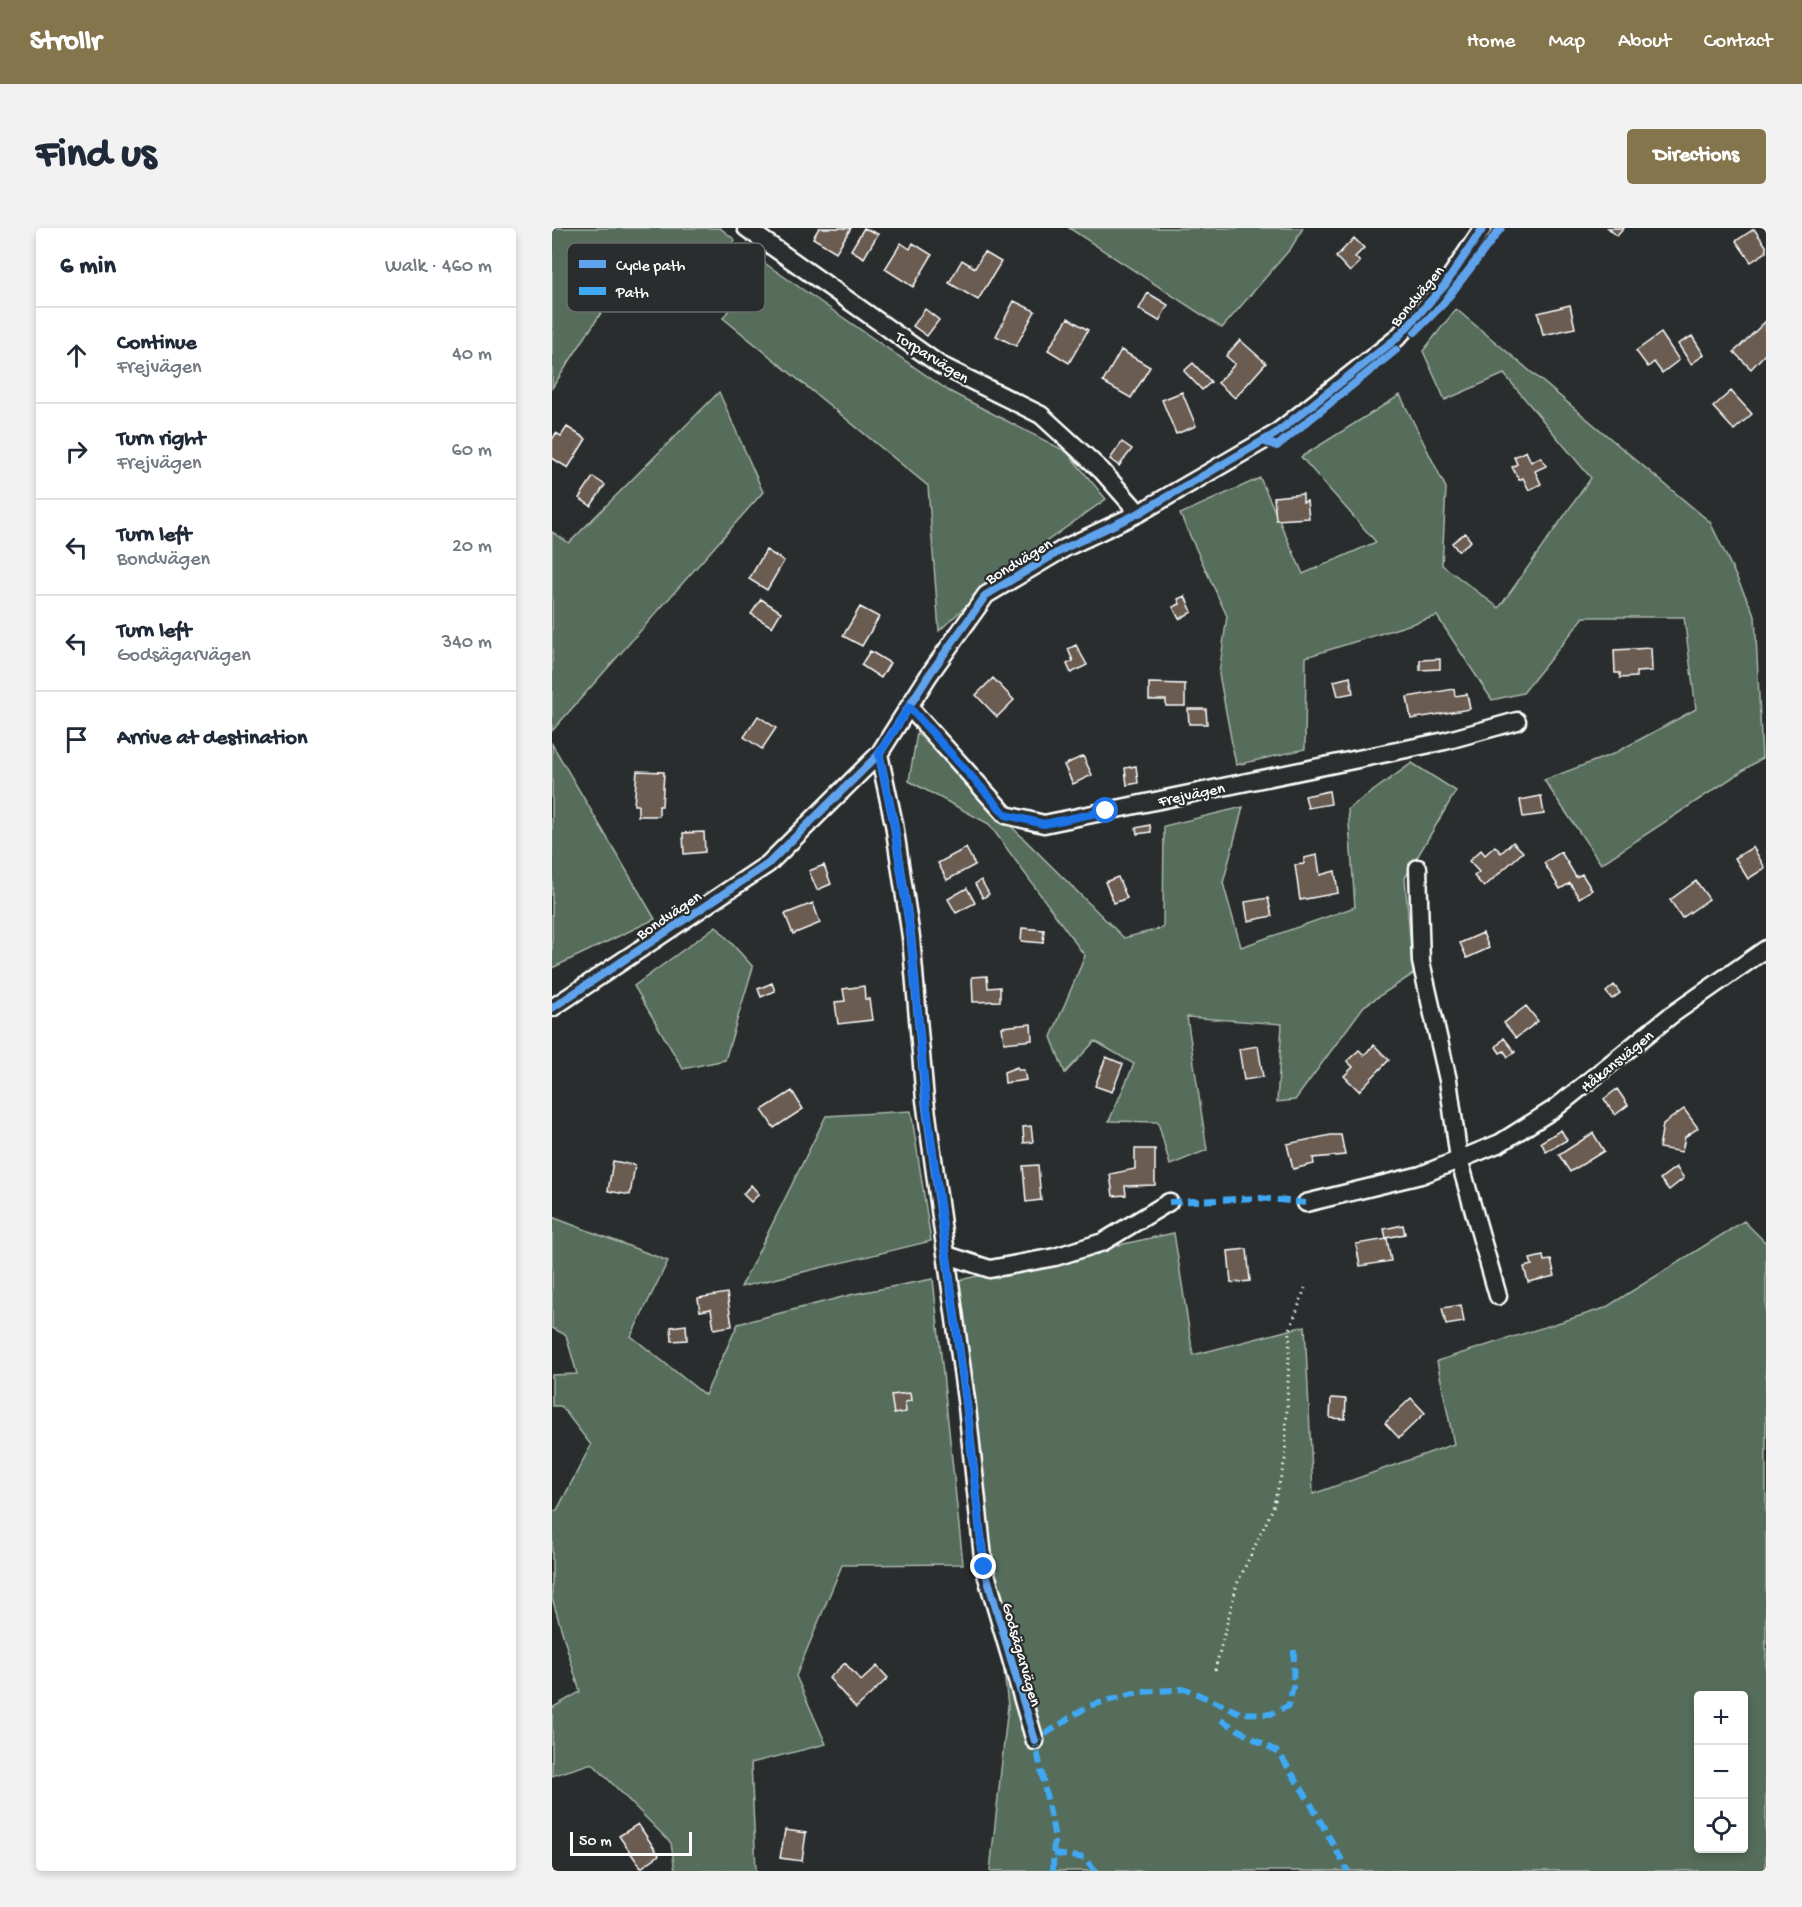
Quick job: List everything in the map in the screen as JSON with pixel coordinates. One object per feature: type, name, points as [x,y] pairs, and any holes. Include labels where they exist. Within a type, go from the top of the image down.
[{"type":"street","name":"Torparvägen","points":[[746,228],[940,364],[1041,415],[1102,471],[1139,513]]},
{"type":"street","name":"Bondvägen","points":[[552,1008],[768,864],[879,754],[986,595],[1065,548],[1139,513],[1275,434],[1397,338],[1445,285],[1483,228]]},
{"type":"street","name":"Frejvägen","points":[[909,707],[1006,815],[1044,824],[1446,741],[1517,721]]},
{"type":"street","name":"Godsägarvägen","points":[[879,754],[894,824],[911,937],[925,1094],[947,1254],[984,1567],[1035,1741]]},
{"type":"street","points":[[1418,868],[1421,962],[1448,1080],[1459,1159],[1498,1296]]},
{"type":"street","name":"Håkansvägen","points":[[1306,1203],[1421,1174],[1500,1143],[1554,1109],[1670,1016],[1766,949]]},
{"type":"street","points":[[947,1254],[990,1269],[1055,1257],[1102,1242],[1169,1202]]},
{"type":"path","points":[[1215,1670],[1237,1584],[1274,1508],[1285,1460],[1290,1330],[1305,1288]]},
{"type":"green space","points":[[552,228],[720,228],[735,240],[733,243],[567,243],[567,312],[602,312],[552,388]]},
{"type":"green space","points":[[1069,228],[1303,228],[1291,248],[1222,328]]},
{"type":"green space","points":[[765,263],[949,391],[1067,452],[1106,499],[998,576],[939,631],[928,486],[723,318],[727,312],[765,312]]},
{"type":"green space","points":[[1456,309],[1710,522],[1755,616],[1762,758],[1601,864],[1544,780],[1613,754],[1696,709],[1684,617],[1584,617],[1523,693],[1492,700],[1437,616],[1306,657],[1305,749],[1236,765],[1219,674],[1227,616],[1180,514],[1260,478],[1303,574],[1376,542],[1301,457],[1400,395],[1446,488],[1442,565],[1499,608],[1591,478],[1504,374],[1445,400],[1423,351]]},
{"type":"green space","points":[[719,392],[763,492],[552,731],[552,532],[569,543]]},
{"type":"green space","points":[[917,733],[1124,938],[1163,928],[1164,826],[1243,807],[1223,883],[1241,947],[1355,907],[1348,809],[1412,763],[1456,791],[1405,878],[1413,974],[1364,1006],[1295,1100],[1277,1102],[1282,1024],[1187,1017],[1207,1150],[1170,1165],[1158,1122],[1109,1121],[1134,1064],[1095,1041],[1065,1073],[1051,1037],[1085,956],[989,824],[909,781]]},
{"type":"green space","points":[[552,744],[655,919],[552,968]]},
{"type":"green space","points":[[716,926],[753,967],[725,1060],[683,1069],[634,986]]},
{"type":"green space","points":[[911,1111],[931,1241],[741,1287],[826,1116]]},
{"type":"green space","points":[[552,1217],[668,1261],[631,1336],[705,1395],[738,1324],[854,1294],[933,1279],[963,1564],[842,1565],[796,1676],[826,1744],[751,1763],[756,1871],[675,1871],[671,1843],[592,1763],[552,1776],[552,1708],[580,1692],[552,1598],[552,1511],[557,1510],[591,1445],[561,1406],[552,1406],[552,1375],[577,1374],[566,1335],[552,1328]]},
{"type":"green space","points":[[1744,1221],[1766,1243],[1766,1871],[990,1871],[1008,1706],[959,1280],[1174,1233],[1193,1355],[1305,1326],[1313,1494],[1454,1444],[1437,1361],[1605,1308]]},
{"type":"building","points":[[819,228],[851,228],[836,252],[813,238]]},
{"type":"building","points":[[864,228],[878,234],[864,258],[851,250]]},
{"type":"building","points":[[1608,228],[1624,228],[1617,236]]},
{"type":"building","points":[[1754,229],[1766,246],[1766,252],[1751,262],[1736,241]]},
{"type":"building","points":[[1354,238],[1364,248],[1355,257],[1360,262],[1350,272],[1336,257]]},
{"type":"building","points":[[901,243],[910,249],[913,243],[932,255],[913,287],[885,269]]},
{"type":"building","points":[[984,252],[1001,262],[978,300],[949,283],[962,260],[975,268]]},
{"type":"building","points":[[1148,293],[1168,305],[1159,321],[1139,309]]},
{"type":"building","points":[[1014,301],[1035,311],[1016,346],[996,336]]},
{"type":"building","points":[[1570,305],[1575,328],[1543,335],[1538,313]]},
{"type":"building","points":[[925,309],[939,320],[927,336],[913,326]]},
{"type":"building","points":[[1068,318],[1088,330],[1069,363],[1048,350]]},
{"type":"building","points":[[1766,321],[1766,353],[1751,369],[1734,352]]},
{"type":"building","points":[[1661,333],[1679,360],[1662,373],[1654,362],[1648,367],[1636,351]]},
{"type":"building","points":[[1692,336],[1704,355],[1691,364],[1678,344]]},
{"type":"building","points":[[1240,340],[1266,363],[1235,398],[1218,383],[1235,364],[1226,356]]},
{"type":"building","points":[[1121,350],[1150,367],[1131,398],[1103,382]]},
{"type":"building","points":[[1193,363],[1211,382],[1202,390],[1184,371]]},
{"type":"building","points":[[1731,391],[1752,414],[1734,430],[1713,407]]},
{"type":"building","points":[[1182,392],[1196,426],[1176,434],[1162,400]]},
{"type":"building","points":[[567,427],[586,439],[568,468],[552,458],[552,440],[556,433],[561,436]]},
{"type":"building","points":[[1122,442],[1132,449],[1119,466],[1110,459]]},
{"type":"building","points":[[1526,451],[1531,462],[1541,457],[1546,466],[1535,471],[1541,484],[1529,490],[1523,478],[1519,480],[1512,467],[1517,464],[1514,457]]},
{"type":"building","points":[[593,477],[605,485],[591,506],[579,498]]},
{"type":"building","points":[[1303,494],[1303,502],[1307,501],[1309,518],[1276,520],[1274,497]]},
{"type":"building","points":[[1465,533],[1471,541],[1458,551],[1452,543]]},
{"type":"building","points":[[766,550],[784,561],[767,590],[749,579]]},
{"type":"building","points":[[1185,596],[1192,612],[1179,619],[1173,607],[1180,604],[1178,599]]},
{"type":"building","points":[[761,599],[781,612],[772,627],[751,614]]},
{"type":"building","points":[[860,607],[879,617],[862,646],[843,636]]},
{"type":"building","points":[[1076,645],[1087,665],[1071,673],[1067,664],[1073,661],[1068,649]]},
{"type":"building","points":[[1651,648],[1652,671],[1636,672],[1636,677],[1620,678],[1620,673],[1615,673],[1614,650]]},
{"type":"building","points":[[870,651],[890,663],[881,678],[861,665]]},
{"type":"building","points":[[1440,659],[1440,669],[1420,670],[1420,660]]},
{"type":"building","points":[[1350,677],[1353,693],[1338,696],[1334,681]]},
{"type":"building","points":[[993,678],[1014,700],[997,717],[976,695]]},
{"type":"building","points":[[1149,683],[1185,684],[1185,706],[1166,706],[1166,700],[1149,700]]},
{"type":"building","points":[[1454,689],[1455,696],[1467,694],[1470,709],[1411,719],[1407,697]]},
{"type":"building","points":[[1188,709],[1206,709],[1207,724],[1189,724]]},
{"type":"building","points":[[758,716],[776,728],[762,749],[744,737]]},
{"type":"building","points":[[1083,756],[1092,775],[1073,784],[1064,765]]},
{"type":"building","points":[[1136,766],[1138,783],[1127,785],[1125,768]]},
{"type":"building","points":[[637,771],[664,772],[662,806],[659,806],[659,816],[638,816],[638,805],[634,805]]},
{"type":"building","points":[[1329,791],[1331,804],[1308,808],[1305,796]]},
{"type":"building","points":[[1541,796],[1544,814],[1523,817],[1520,800]]},
{"type":"building","points":[[1150,825],[1151,832],[1137,834],[1136,828]]},
{"type":"building","points":[[704,832],[705,852],[684,854],[683,833]]},
{"type":"building","points":[[1513,842],[1523,852],[1484,887],[1474,876],[1479,872],[1469,861],[1481,850],[1485,855],[1495,846],[1501,853]]},
{"type":"building","points":[[1753,847],[1765,868],[1748,879],[1735,858]]},
{"type":"building","points":[[966,848],[975,865],[947,880],[938,863]]},
{"type":"building","points":[[1561,852],[1576,877],[1582,874],[1592,890],[1579,898],[1570,883],[1560,889],[1544,863]]},
{"type":"building","points":[[1317,855],[1320,875],[1335,871],[1338,893],[1300,900],[1295,865],[1304,864],[1304,858]]},
{"type":"building","points":[[824,865],[831,884],[817,890],[809,871]]},
{"type":"building","points":[[1118,877],[1127,898],[1114,903],[1105,882]]},
{"type":"building","points":[[981,880],[989,894],[983,898],[975,884]]},
{"type":"building","points":[[1696,881],[1709,899],[1682,918],[1670,900]]},
{"type":"building","points":[[967,888],[975,903],[956,913],[948,899]]},
{"type":"building","points":[[1268,898],[1272,916],[1248,921],[1245,902]]},
{"type":"building","points":[[813,903],[820,923],[793,934],[785,914]]},
{"type":"building","points":[[1022,928],[1044,930],[1043,943],[1021,941]]},
{"type":"building","points":[[1483,933],[1489,948],[1467,958],[1460,943]]},
{"type":"building","points":[[987,976],[988,988],[1000,987],[1000,1001],[973,1002],[972,977]]},
{"type":"building","points":[[772,983],[775,991],[761,997],[758,989]]},
{"type":"building","points":[[1614,985],[1620,993],[1612,999],[1606,992]]},
{"type":"building","points":[[864,986],[865,999],[869,999],[872,1020],[838,1024],[835,1002],[845,1001],[843,989]]},
{"type":"building","points":[[1526,1006],[1538,1021],[1516,1038],[1504,1023]]},
{"type":"building","points":[[1031,1024],[1032,1040],[1004,1043],[1002,1027]]},
{"type":"building","points":[[1504,1038],[1515,1052],[1508,1057],[1504,1051],[1500,1053],[1496,1047]]},
{"type":"building","points":[[1374,1045],[1389,1060],[1359,1091],[1344,1076],[1353,1067],[1347,1061],[1359,1050],[1364,1055]]},
{"type":"building","points":[[1258,1046],[1263,1077],[1244,1080],[1239,1049]]},
{"type":"building","points":[[1106,1057],[1123,1064],[1112,1092],[1095,1086]]},
{"type":"building","points":[[1017,1067],[1018,1070],[1024,1070],[1026,1080],[1005,1083],[1004,1072]]},
{"type":"building","points":[[1617,1089],[1628,1105],[1615,1115],[1604,1099]]},
{"type":"building","points":[[792,1091],[803,1109],[774,1128],[762,1110]]},
{"type":"building","points":[[1684,1109],[1698,1128],[1685,1137],[1682,1152],[1659,1148],[1663,1124]]},
{"type":"building","points":[[1031,1126],[1033,1142],[1024,1143],[1023,1127]]},
{"type":"building","points":[[1561,1130],[1567,1140],[1546,1152],[1541,1142]]},
{"type":"building","points":[[1593,1133],[1604,1151],[1570,1172],[1559,1155]]},
{"type":"building","points":[[1341,1135],[1345,1155],[1313,1158],[1314,1164],[1293,1169],[1287,1144]]},
{"type":"building","points":[[1135,1149],[1155,1149],[1155,1185],[1125,1186],[1126,1195],[1113,1196],[1110,1174],[1135,1169]]},
{"type":"building","points":[[613,1161],[635,1165],[630,1195],[608,1191]]},
{"type":"building","points":[[1038,1165],[1041,1200],[1026,1202],[1023,1166]]},
{"type":"building","points":[[1676,1167],[1684,1178],[1669,1190],[1660,1179]]},
{"type":"building","points":[[751,1185],[759,1194],[751,1202],[743,1194]]},
{"type":"building","points":[[1403,1225],[1405,1234],[1386,1238],[1384,1229]]},
{"type":"building","points":[[1387,1239],[1391,1261],[1360,1266],[1356,1244]]},
{"type":"building","points":[[1247,1249],[1250,1281],[1231,1283],[1228,1251]]},
{"type":"building","points":[[1543,1256],[1544,1261],[1551,1260],[1555,1276],[1528,1282],[1524,1267],[1532,1265],[1530,1259]]},
{"type":"building","points":[[727,1293],[732,1326],[714,1329],[711,1309],[700,1311],[698,1298]]},
{"type":"building","points":[[1461,1305],[1464,1322],[1446,1325],[1442,1308]]},
{"type":"building","points":[[686,1325],[687,1340],[672,1341],[671,1327]]},
{"type":"building","points":[[910,1393],[911,1401],[905,1402],[906,1412],[894,1414],[891,1395]]},
{"type":"building","points":[[1331,1398],[1346,1399],[1345,1419],[1330,1418]]},
{"type":"building","points":[[1411,1398],[1425,1413],[1399,1438],[1385,1423]]},
{"type":"building","points":[[845,1663],[861,1681],[877,1666],[888,1678],[856,1708],[829,1678]]},
{"type":"building","points":[[638,1824],[659,1855],[641,1868],[619,1836]]},
{"type":"building","points":[[785,1830],[806,1833],[802,1861],[780,1858]]},
{"type":"marked path","points":[[1169,1202],[1260,1198],[1306,1203]]},
{"type":"marked path","points":[[1053,1871],[1054,1833],[1035,1741],[1088,1706],[1141,1692],[1186,1689],[1240,1713],[1271,1714],[1288,1706],[1293,1688],[1294,1650]]},
{"type":"marked path","points":[[1221,1720],[1279,1753],[1308,1799],[1348,1871]]},
{"type":"marked path","points":[[1054,1854],[1085,1858],[1095,1871]]},
{"type":"cycle path","points":[[552,1008],[768,864],[879,754],[929,675],[986,595],[1065,548],[1139,513],[1275,434],[1397,338],[1445,285],[1483,228]]},
{"type":"cycle path","points":[[1415,332],[1443,304],[1501,228]]},
{"type":"cycle path","points":[[1263,441],[1277,446],[1396,350]]},
{"type":"cycle path","points":[[879,754],[894,824],[911,937],[925,1100],[967,1407],[984,1567],[1035,1741]]},
{"type":"route","points":[[984,1567],[967,1407],[926,1101],[911,937],[894,824],[879,754],[909,707],[1006,815],[1044,824],[1106,811]]}]
